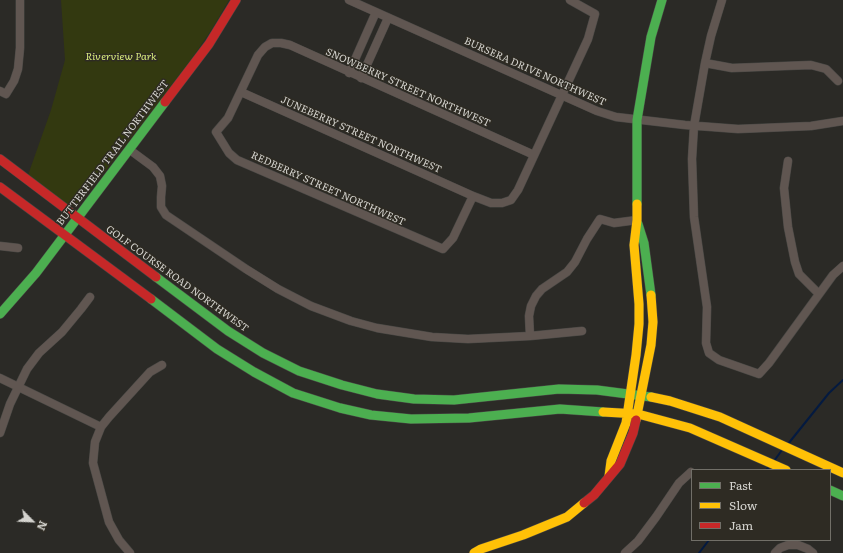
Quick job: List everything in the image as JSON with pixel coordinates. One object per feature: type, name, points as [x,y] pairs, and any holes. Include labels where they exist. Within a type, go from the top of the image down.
[{"type":"main road","name":"BUTTERFIELD TRAIL NORTHWEST","points":[[0,314],[36,273],[130,150],[209,44],[236,0]]},
{"type":"main road","points":[[609,476],[611,462],[624,430],[628,413],[640,324],[634,245],[637,220],[637,120],[647,56],[662,0]]},
{"type":"main road","name":"GOLF COURSE ROAD NORTHWEST","points":[[0,160],[228,331],[263,353],[299,371],[342,385],[377,394],[414,399],[454,400],[559,389],[598,390],[642,395],[670,401],[720,417],[843,473]]},
{"type":"main road","points":[[0,187],[65,234],[216,349],[293,393],[340,408],[371,415],[411,419],[469,418],[560,410],[638,414],[690,428],[784,469]]},
{"type":"main road","points":[[474,553],[567,517],[594,495],[620,464],[625,454],[635,429],[651,345],[653,322],[652,302],[644,243],[637,220]]},
{"type":"main road","points":[[831,490],[843,496]]},
{"type":"street","points":[[3,93],[14,80],[18,69],[20,48],[20,0]]},
{"type":"street","name":"BURSERA DRIVE NORTHWEST","points":[[349,0],[596,111],[616,117],[694,126],[738,129],[811,126],[843,121]]},
{"type":"street","points":[[534,155],[588,39],[595,14],[570,0]]},
{"type":"street","points":[[722,0],[711,36],[705,63],[694,126],[692,159],[694,217],[707,306],[706,343],[709,353],[719,360],[759,374],[769,363],[833,275],[843,266]]},
{"type":"street","points":[[349,73],[376,12]]},
{"type":"street","points":[[361,78],[388,18]]},
{"type":"street","name":"SNOWBERRY STREET NORTHWEST","points":[[241,92],[258,55],[265,47],[272,44],[281,43],[290,45],[349,73],[534,155]]},
{"type":"street","points":[[705,63],[732,68],[811,66],[826,69],[838,81]]},
{"type":"street","name":"REDBERRY STREET NORTHWEST","points":[[241,92],[228,118],[216,132],[229,152],[237,160],[443,249],[453,238],[473,196]]},
{"type":"street","name":"JUNEBERRY STREET NORTHWEST","points":[[241,92],[491,203],[502,203],[511,200],[518,190],[534,155]]},
{"type":"street","points":[[130,150],[153,167],[160,176],[162,186],[160,196],[161,207],[166,216],[278,289],[311,306],[351,321],[377,328],[410,334],[468,339],[530,336],[582,331]]},
{"type":"street","points":[[788,161],[784,188],[788,227],[794,262],[800,274],[819,294]]},
{"type":"street","points":[[530,336],[529,316],[531,306],[536,296],[542,289],[567,272],[575,262],[600,219],[614,223],[637,220]]},
{"type":"street","points":[[0,246],[18,248]]},
{"type":"street","points":[[0,433],[17,387],[27,369],[39,353],[62,332],[90,297]]},
{"type":"street","points":[[130,553],[119,540],[109,522],[93,463],[95,442],[101,426],[150,372],[162,365]]},
{"type":"street","points":[[0,378],[101,426]]},
{"type":"street","points":[[625,553],[638,540],[656,517],[679,483],[691,472]]},
{"type":"street","points":[[775,553],[780,548],[788,545],[798,545],[813,553]]},
{"type":"green space","name":"Riverview Park","points":[[61,0],[229,0],[193,57],[80,204],[76,206],[67,205],[28,175],[51,110],[65,60]]},
{"type":"waterway","points":[[788,444],[829,393],[843,380]]},
{"type":"waterway","points":[[774,461],[782,450]]},
{"type":"waterway","points":[[767,469],[770,466]]},
{"type":"waterway","points":[[699,553],[708,541]]},
{"type":"traffic: fast","points":[[637,204],[637,120],[651,37],[662,0]]},
{"type":"traffic: fast","points":[[0,314],[36,273],[165,102]]},
{"type":"traffic: fast","points":[[638,224],[644,243],[651,295]]},
{"type":"traffic: fast","points":[[156,277],[228,331],[263,353],[299,371],[342,385],[377,394],[414,399],[454,400],[559,389],[597,390],[651,397]]},
{"type":"traffic: fast","points":[[151,299],[217,349],[254,372],[293,393],[340,408],[371,415],[411,419],[469,418],[560,409],[603,412]]},
{"type":"traffic: fast","points":[[831,490],[843,496]]},
{"type":"traffic: slow","points":[[609,476],[611,461],[626,423],[636,355],[639,324],[639,304],[634,245],[637,204]]},
{"type":"traffic: slow","points":[[636,420],[651,345],[653,322],[651,295]]},
{"type":"traffic: slow","points":[[651,397],[670,401],[720,417],[843,473]]},
{"type":"traffic: slow","points":[[603,412],[638,414],[690,428],[784,469]]},
{"type":"traffic: slow","points":[[474,553],[481,549],[523,535],[567,517],[584,503]]},
{"type":"traffic: jam","points":[[165,102],[209,44],[236,0]]},
{"type":"traffic: jam","points":[[0,159],[156,277]]},
{"type":"traffic: jam","points":[[0,187],[151,299]]},
{"type":"traffic: jam","points":[[584,503],[594,495],[620,464],[633,433],[636,420]]}]
